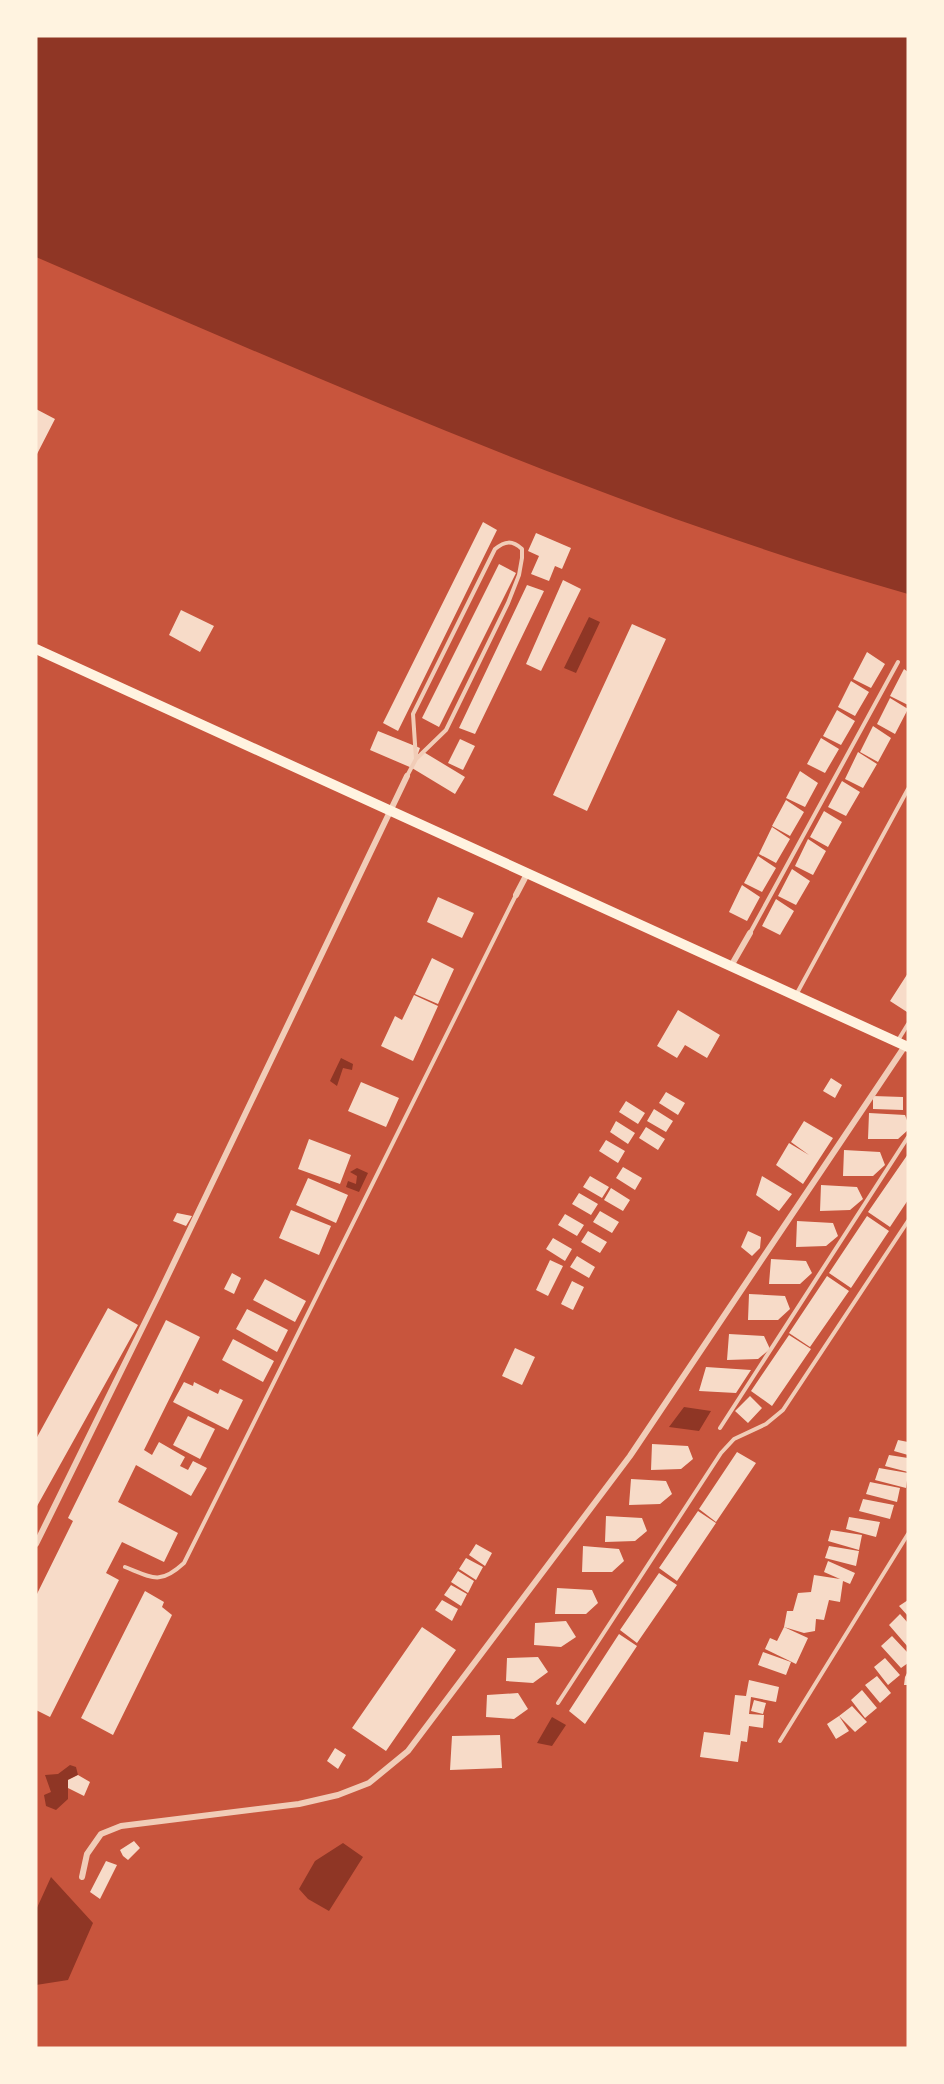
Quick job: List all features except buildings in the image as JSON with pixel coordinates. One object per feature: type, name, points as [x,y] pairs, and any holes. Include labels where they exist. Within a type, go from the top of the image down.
[{"type":"main road","points":[[36,649],[903,1045]]},
{"type":"street","points":[[36,1544],[158,1296],[407,776]]},
{"type":"street","points":[[516,896],[527,874]]},
{"type":"street","points":[[732,966],[750,933]]},
{"type":"street","points":[[82,1877],[87,1854],[101,1834],[121,1826],[299,1804],[338,1795],[369,1783],[408,1751],[630,1456],[903,1045]]},
{"type":"lane","points":[[407,776],[416,759],[446,730],[508,603],[519,575],[522,558],[522,549],[517,544],[502,542],[495,549],[413,714],[416,759]]},
{"type":"lane","points":[[750,933],[898,662]]},
{"type":"lane","points":[[795,995],[908,789]]},
{"type":"lane","points":[[125,1567],[152,1578],[170,1576],[184,1563],[516,896]]},
{"type":"lane","points":[[903,1045],[908,1024]]},
{"type":"lane","points":[[720,1428],[908,1137]]},
{"type":"lane","points":[[558,1703],[721,1453],[734,1439],[766,1424],[783,1410],[908,1221]]},
{"type":"lane","points":[[780,1741],[908,1534]]},
{"type":"shaded area","points":[[36,36],[908,36],[908,594],[796,560],[576,482],[358,395],[36,257]]},
{"type":"shaded area","points":[[589,617],[600,622],[576,673],[564,668]]},
{"type":"shaded area","points":[[341,1058],[353,1064],[352,1070],[343,1068],[337,1086],[330,1081]]},
{"type":"shaded area","points":[[357,1168],[368,1173],[359,1192],[346,1187],[348,1181],[356,1184],[357,1176],[350,1172]]},
{"type":"shaded area","points":[[684,1407],[711,1411],[699,1431],[669,1427]]},
{"type":"shaded area","points":[[552,1717],[566,1725],[552,1746],[537,1743]]},
{"type":"shaded area","points":[[70,1765],[76,1767],[78,1775],[68,1780],[68,1799],[56,1810],[46,1806],[44,1795],[51,1792],[45,1775],[58,1774]]},
{"type":"shaded area","points":[[343,1843],[363,1857],[329,1911],[308,1899],[299,1889],[315,1861]]},
{"type":"shaded area","points":[[51,1877],[93,1923],[68,1980],[36,1985],[36,1910]]}]
